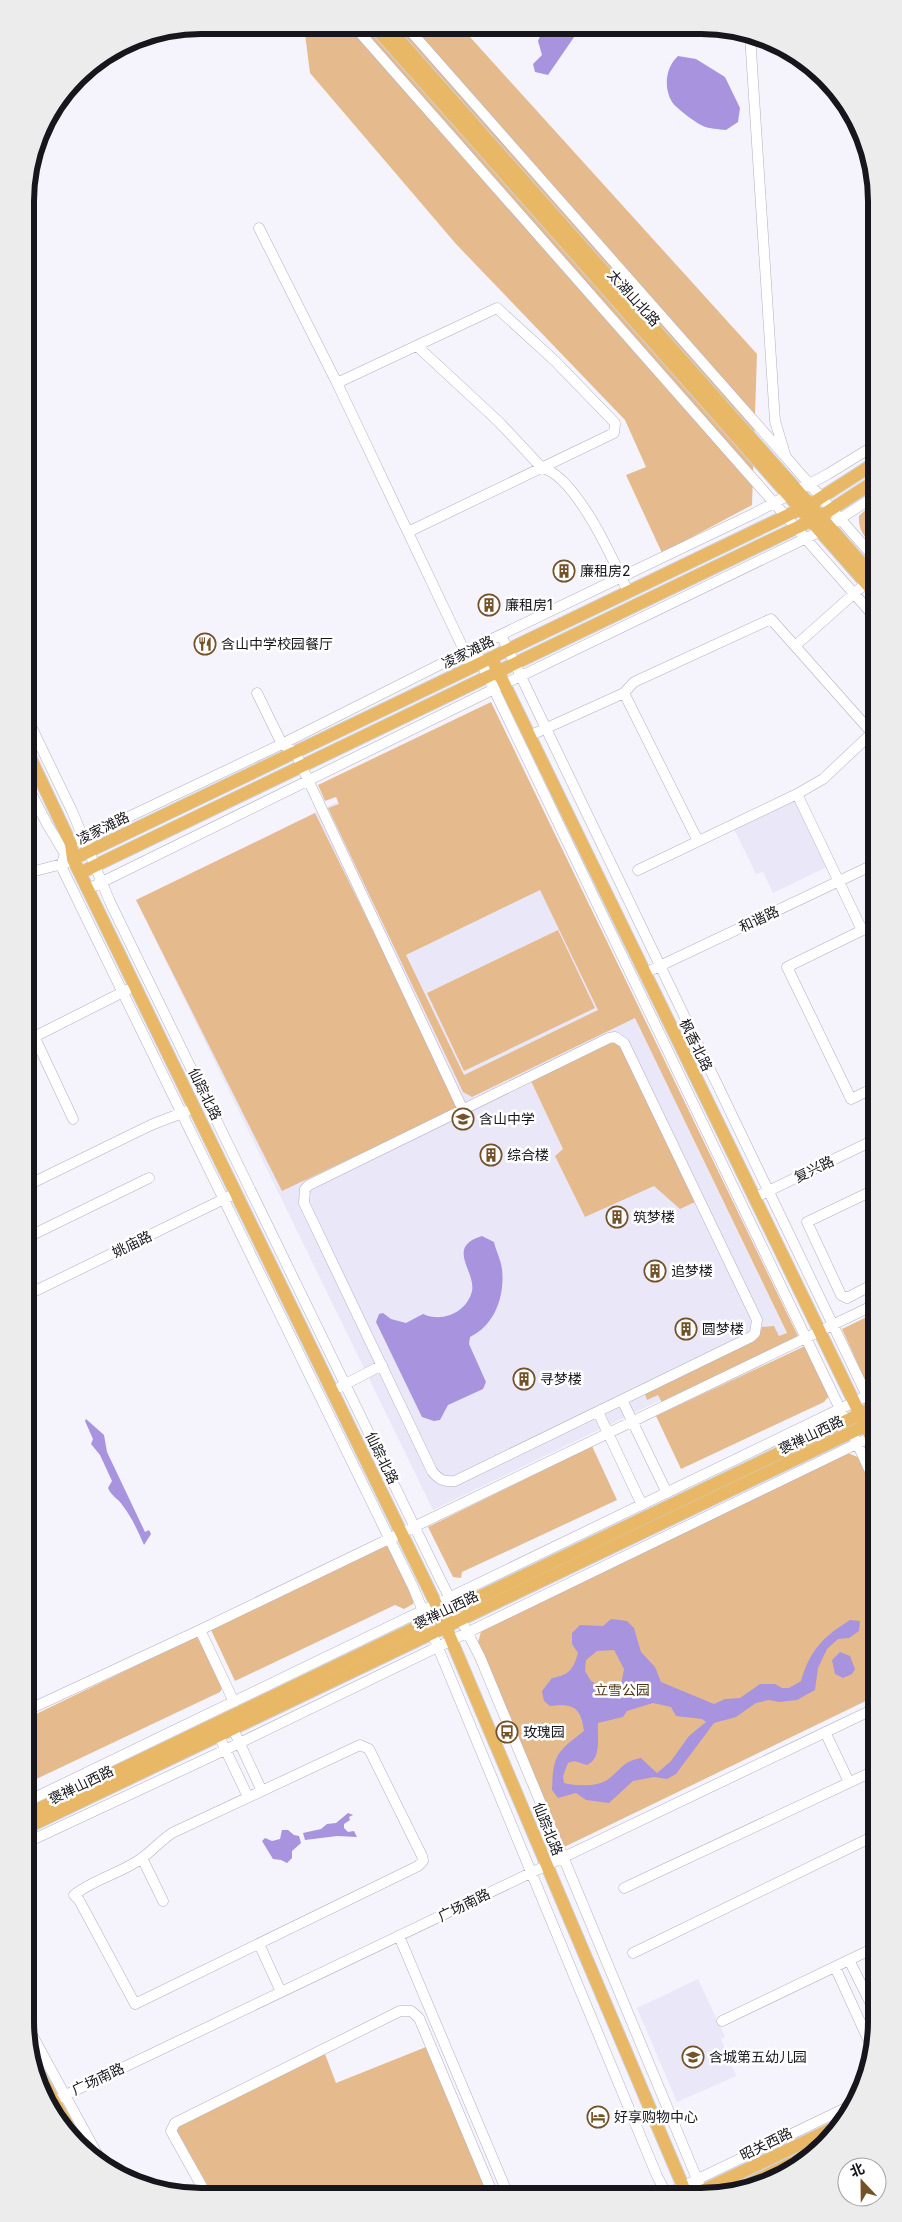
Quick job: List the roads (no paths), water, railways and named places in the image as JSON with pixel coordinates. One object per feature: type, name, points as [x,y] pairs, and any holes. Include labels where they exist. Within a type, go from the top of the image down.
[{"type":"main road","name":"太湖山北路","points":[[381,34],[799,489]]},
{"type":"main road","name":"太湖山北路","points":[[394,34],[799,489],[830,526],[868,580]]},
{"type":"main road","name":"凌家滩路","points":[[73,859],[811,504],[868,468]]},
{"type":"main road","points":[[80,873],[796,528],[821,515],[868,486]]},
{"type":"main road","name":"枫香北路","points":[[481,663],[493,674],[529,736],[854,1403],[868,1419]]},
{"type":"main road","name":"仙踪北路","points":[[34,768],[66,847],[442,1615],[679,2188]]},
{"type":"main road","name":"褒禅山西路","points":[[34,1811],[442,1615],[868,1424]]},
{"type":"main road","name":"褒禅山西路","points":[[34,1824],[218,1736],[427,1622]]},
{"type":"main road","points":[[44,2080],[57,2099],[69,2124]]},
{"type":"main road","name":"昭关西路","points":[[700,2188],[827,2131]]},
{"type":"street","points":[[361,34],[868,609]]},
{"type":"street","points":[[413,34],[786,457]]},
{"type":"street","points":[[750,42],[775,420],[786,457],[799,489]]},
{"type":"street","points":[[259,228],[337,383],[408,532],[469,650],[481,663]]},
{"type":"street","points":[[337,383],[497,308],[555,360],[615,423],[614,433],[408,532]]},
{"type":"street","points":[[417,346],[499,422],[542,468],[551,470],[583,505],[628,592]]},
{"type":"street","points":[[66,847],[282,744],[469,650],[773,503],[868,448]]},
{"type":"street","points":[[88,889],[499,686],[805,539],[830,526],[868,501]]},
{"type":"street","points":[[821,515],[830,526],[868,552]]},
{"type":"street","points":[[795,646],[854,593],[868,584]]},
{"type":"street","points":[[529,736],[624,693],[634,682],[771,619],[868,727]]},
{"type":"street","points":[[501,635],[833,1325],[868,1389]]},
{"type":"street","points":[[499,686],[868,1467]]},
{"type":"street","points":[[257,693],[282,744],[294,752],[463,1110]]},
{"type":"street","points":[[624,693],[698,841]]},
{"type":"street","points":[[34,733],[102,882],[480,1657],[700,2188],[842,2111]]},
{"type":"street","points":[[638,870],[796,794],[823,779],[868,738]]},
{"type":"street","points":[[796,794],[862,930]]},
{"type":"street","points":[[34,796],[66,847],[61,866],[224,1199],[427,1622],[663,2188]]},
{"type":"street","points":[[34,872],[61,866],[73,859]]},
{"type":"street","name":"和谐路","points":[[645,973],[868,867]]},
{"type":"street","points":[[868,927],[786,966],[851,1099],[868,1091]]},
{"type":"street","points":[[34,1037],[135,986]]},
{"type":"street","points":[[615,1037],[624,1043],[757,1320],[758,1327],[751,1338],[455,1481],[445,1482],[437,1478],[432,1471],[304,1204],[305,1189],[309,1185],[463,1110],[609,1038],[615,1037]]},
{"type":"street","points":[[34,1045],[73,1119]]},
{"type":"street","points":[[34,1182],[151,1125],[194,1108]]},
{"type":"street","name":"复兴路","points":[[754,1198],[868,1143]]},
{"type":"street","points":[[34,1234],[149,1178]]},
{"type":"street","name":"姚庙路","points":[[34,1292],[236,1193]]},
{"type":"street","points":[[868,1193],[807,1222],[841,1295],[847,1298],[868,1287]]},
{"type":"street","points":[[34,1707],[200,1630],[868,1308]]},
{"type":"street","points":[[333,1390],[382,1365]]},
{"type":"street","points":[[455,1609],[642,1505],[868,1396]]},
{"type":"street","points":[[622,1400],[667,1493]]},
{"type":"street","points":[[598,1412],[642,1505]]},
{"type":"street","points":[[34,1839],[225,1750],[452,1640],[868,1424]]},
{"type":"street","points":[[34,1798],[234,1702],[427,1622]]},
{"type":"street","points":[[200,1630],[234,1702]]},
{"type":"street","name":"广场南路","points":[[57,2099],[868,1712]]},
{"type":"street","points":[[233,1728],[262,1791]]},
{"type":"street","points":[[825,1732],[850,1782]]},
{"type":"street","points":[[218,1736],[248,1797]]},
{"type":"street","points":[[360,1745],[369,1749],[422,1856],[422,1861],[418,1866],[135,2004],[79,1900],[74,1895],[83,1888],[142,1858],[158,1842],[172,1834],[248,1797],[360,1745]]},
{"type":"street","points":[[624,1888],[868,1774]]},
{"type":"street","points":[[633,1952],[868,1839]]},
{"type":"street","points":[[142,1858],[162,1901]]},
{"type":"street","points":[[399,1936],[505,2188]]},
{"type":"street","points":[[259,1944],[281,1992]]},
{"type":"street","points":[[722,2021],[868,1951]]},
{"type":"street","points":[[849,1960],[868,1998]]},
{"type":"street","points":[[835,1967],[867,2037]]},
{"type":"street","points":[[203,2188],[171,2131],[175,2123],[400,2011],[412,2011],[419,2018],[490,2188]]},
{"type":"street","points":[[35,2043],[57,2099],[90,2145]]},
{"type":"place","name":"廉租房2","points":[[564,571]]},
{"type":"place","name":"廉租房1","points":[[489,605]]},
{"type":"place","name":"含山中学校园餐厅","points":[[205,644]]},
{"type":"place","name":"含山中学","points":[[463,1119]]},
{"type":"place","name":"综合楼","points":[[491,1155]]},
{"type":"place","name":"筑梦楼","points":[[617,1217]]},
{"type":"place","name":"追梦楼","points":[[655,1271]]},
{"type":"place","name":"圆梦楼","points":[[686,1329]]},
{"type":"place","name":"寻梦楼","points":[[524,1379]]},
{"type":"place","name":"玫瑰园","points":[[507,1732]]},
{"type":"place","name":"含城第五幼儿园","points":[[693,2057]]},
{"type":"place","name":"好享购物中心","points":[[598,2117]]},
{"type":"park label","name":"立雪公园","points":[[622,1690]]}]
